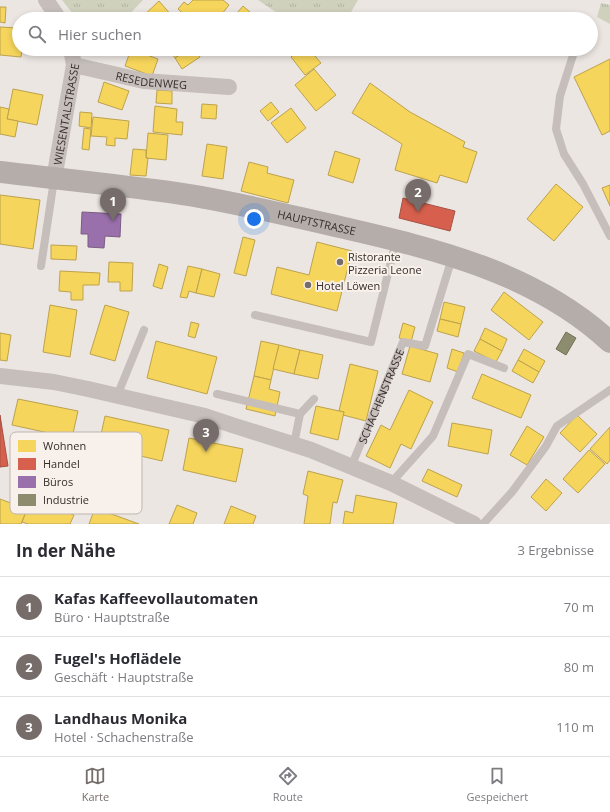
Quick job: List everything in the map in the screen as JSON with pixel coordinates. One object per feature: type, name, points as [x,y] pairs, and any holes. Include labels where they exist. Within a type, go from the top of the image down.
[{"type":"main road","name":"HAUPTSTRASSE","points":[[0,172],[177,194],[289,216],[396,240],[496,272],[541,292],[580,317],[610,342]]},
{"type":"street","points":[[46,0],[54,12]]},
{"type":"street","name":"WIESENTALSTRASSE","points":[[54,179],[74,65],[72,56]]},
{"type":"street","name":"RESEDENWEG","points":[[74,65],[144,81],[229,87]]},
{"type":"street","points":[[0,376],[54,382],[205,416],[294,444],[391,483],[474,524]]},
{"type":"lane","points":[[573,56],[560,96],[556,129],[564,154],[583,184],[610,236]]},
{"type":"lane","points":[[41,266],[54,179]]},
{"type":"lane","points":[[256,315],[371,342],[396,240]]},
{"type":"lane","name":"SCHACHENSTRASSE","points":[[351,467],[403,342],[424,346],[452,257]]},
{"type":"lane","points":[[117,396],[144,330]]},
{"type":"lane","points":[[391,483],[433,436],[468,354],[504,368]]},
{"type":"lane","points":[[483,524],[512,492],[546,446],[557,426],[610,390]]},
{"type":"lane","points":[[217,394],[300,414]]},
{"type":"lane","points":[[294,444],[300,414],[314,399]]},
{"type":"green space","points":[[62,0],[143,0],[132,12],[71,12]]},
{"type":"green space","points":[[258,0],[358,0],[351,12],[276,12]]},
{"type":"green space","points":[[601,3],[610,5],[610,24],[598,18]]},
{"type":"building: Wohnen","points":[[193,0],[223,0],[229,5],[224,12],[181,12],[178,9],[184,2],[188,5]]},
{"type":"building: Wohnen","points":[[159,1],[169,12],[147,12]]},
{"type":"building: Wohnen","points":[[243,6],[250,12],[238,12]]},
{"type":"building: Wohnen","points":[[0,7],[6,7],[5,23],[0,22]]},
{"type":"building: Wohnen","points":[[0,27],[12,28],[12,56],[21,57],[0,55]]},
{"type":"building: Wohnen","points":[[129,56],[150,56],[158,59],[152,76],[125,66]]},
{"type":"building: Wohnen","points":[[178,56],[200,57],[182,69],[175,58]]},
{"type":"building: Wohnen","points":[[315,56],[321,63],[305,75],[291,57]]},
{"type":"building: Wohnen","points":[[610,59],[610,131],[602,135],[574,77]]},
{"type":"building: Wohnen","points":[[314,69],[336,95],[316,111],[295,85]]},
{"type":"building: Wohnen","points":[[104,82],[129,91],[122,110],[98,102]]},
{"type":"building: Wohnen","points":[[370,83],[410,112],[465,142],[463,147],[477,152],[467,183],[440,175],[437,183],[395,170],[402,144],[352,113]]},
{"type":"building: Wohnen","points":[[13,89],[43,95],[37,125],[7,119]]},
{"type":"building: Wohnen","points":[[157,90],[172,91],[172,104],[156,103]]},
{"type":"building: Wohnen","points":[[271,102],[279,112],[268,121],[260,111]]},
{"type":"building: Wohnen","points":[[202,104],[217,105],[216,119],[201,118]]},
{"type":"building: Wohnen","points":[[155,106],[177,109],[176,122],[183,122],[182,135],[153,132]]},
{"type":"building: Wohnen","points":[[0,107],[9,109],[7,119],[18,121],[15,137],[0,134]]},
{"type":"building: Wohnen","points":[[291,108],[306,128],[287,143],[271,123]]},
{"type":"building: Wohnen","points":[[80,112],[92,113],[91,128],[79,126]]},
{"type":"building: Wohnen","points":[[93,117],[129,121],[127,139],[115,138],[115,146],[106,145],[107,137],[91,136]]},
{"type":"building: Wohnen","points":[[84,128],[91,129],[89,150],[82,149]]},
{"type":"building: Wohnen","points":[[148,133],[168,135],[166,160],[146,158]]},
{"type":"building: Wohnen","points":[[207,144],[227,147],[223,179],[202,176]]},
{"type":"building: Wohnen","points":[[133,149],[146,150],[146,158],[148,158],[146,176],[130,175]]},
{"type":"building: Wohnen","points":[[335,151],[360,159],[353,183],[328,175]]},
{"type":"building: Wohnen","points":[[249,162],[268,167],[267,173],[294,180],[288,203],[241,191]]},
{"type":"building: Wohnen","points":[[556,184],[583,207],[554,241],[527,219]]},
{"type":"building: Wohnen","points":[[610,185],[610,206],[602,188]]},
{"type":"building: Wohnen","points":[[0,195],[40,200],[33,249],[0,244]]},
{"type":"building: Wohnen","points":[[243,237],[255,240],[246,276],[234,273]]},
{"type":"building: Wohnen","name":"Hotel Löwen","points":[[317,242],[352,251],[337,311],[271,294],[277,267],[309,275]]},
{"type":"building: Wohnen","points":[[51,245],[77,246],[76,260],[51,259]]},
{"type":"building: Wohnen","points":[[109,262],[133,263],[132,291],[120,291],[120,282],[108,282]]},
{"type":"building: Wohnen","points":[[159,264],[168,267],[162,289],[153,286]]},
{"type":"building: Wohnen","points":[[188,266],[202,269],[196,293],[189,291],[187,298],[180,297]]},
{"type":"building: Wohnen","points":[[202,269],[220,274],[214,297],[196,293]]},
{"type":"building: Wohnen","points":[[60,271],[100,273],[99,285],[83,285],[83,300],[71,300],[71,292],[59,291]]},
{"type":"building: Wohnen","points":[[504,292],[543,322],[529,340],[491,310]]},
{"type":"building: Wohnen","points":[[444,302],[465,307],[461,324],[440,319]]},
{"type":"building: Wohnen","points":[[50,305],[77,310],[70,357],[43,352]]},
{"type":"building: Wohnen","points":[[105,305],[129,312],[115,361],[90,354]]},
{"type":"building: Wohnen","points":[[440,319],[461,324],[458,337],[437,331]]},
{"type":"building: Wohnen","points":[[191,322],[199,324],[195,338],[188,336]]},
{"type":"building: Wohnen","points":[[403,323],[415,327],[411,342],[399,338]]},
{"type":"building: Wohnen","points":[[485,328],[507,339],[502,351],[480,339]]},
{"type":"building: Wohnen","points":[[0,333],[11,335],[7,361],[0,360]]},
{"type":"building: Wohnen","points":[[480,339],[502,351],[496,362],[474,351]]},
{"type":"building: Wohnen","points":[[156,341],[217,357],[207,394],[147,378]]},
{"type":"building: Wohnen","points":[[261,341],[279,345],[271,380],[254,376]]},
{"type":"building: Wohnen","points":[[279,345],[300,350],[294,374],[273,369]]},
{"type":"building: Wohnen","points":[[410,346],[438,354],[430,382],[402,374]]},
{"type":"building: Wohnen","points":[[452,349],[464,353],[458,372],[447,368]]},
{"type":"building: Wohnen","points":[[524,349],[545,361],[539,372],[518,360]]},
{"type":"building: Wohnen","points":[[300,350],[323,355],[318,379],[294,374]]},
{"type":"building: Wohnen","points":[[518,360],[539,372],[533,383],[512,371]]},
{"type":"building: Wohnen","points":[[350,364],[378,371],[366,421],[343,415],[344,412],[339,411]]},
{"type":"building: Wohnen","points":[[482,374],[531,395],[521,418],[472,398]]},
{"type":"building: Wohnen","points":[[254,376],[271,380],[269,389],[280,392],[275,416],[246,409]]},
{"type":"building: Wohnen","points":[[409,390],[433,402],[411,449],[401,444],[390,468],[366,456],[381,425],[390,430]]},
{"type":"building: Wohnen","points":[[18,399],[78,411],[73,432],[44,432],[12,425]]},
{"type":"building: Wohnen","points":[[316,406],[344,412],[338,440],[310,433]]},
{"type":"building: Wohnen","points":[[577,415],[597,434],[580,452],[560,433]]},
{"type":"building: Wohnen","points":[[105,416],[169,430],[162,461],[142,456],[142,432],[102,432]]},
{"type":"building: Wohnen","points":[[452,423],[492,430],[488,454],[448,446]]},
{"type":"building: Wohnen","points":[[527,426],[544,437],[527,465],[510,455]]},
{"type":"building: Wohnen","points":[[610,427],[610,460],[607,464],[590,449]]},
{"type":"building: Wohnen","points":[[189,438],[243,449],[236,482],[183,470]]},
{"type":"building: Wohnen","points":[[589,450],[605,464],[578,493],[563,479]]},
{"type":"building: Wohnen","points":[[428,469],[462,485],[457,497],[422,481]]},
{"type":"building: Wohnen","points":[[308,471],[343,480],[337,503],[333,502],[330,524],[304,524],[308,496],[303,494]]},
{"type":"building: Wohnen","points":[[546,479],[562,493],[546,511],[531,497]]},
{"type":"building: Wohnen","points":[[356,495],[397,503],[393,524],[343,524],[345,511],[353,513]]},
{"type":"building: Wohnen","points":[[0,499],[10,503],[10,514],[25,514],[21,524],[0,524]]},
{"type":"building: Wohnen","points":[[177,505],[197,513],[193,524],[169,524]]},
{"type":"building: Wohnen","points":[[231,506],[256,516],[253,524],[224,524]]},
{"type":"building: Wohnen","points":[[25,514],[74,515],[70,524],[28,524],[22,522]]},
{"type":"building: Wohnen","points":[[93,514],[112,514],[139,524],[89,524]]},
{"type":"building: Handel","points":[[403,198],[455,211],[450,231],[399,218]]},
{"type":"building: Handel","points":[[0,415],[8,466],[0,467]]},
{"type":"building: Büros","points":[[82,212],[121,214],[120,237],[105,236],[104,248],[88,247],[88,234],[81,234]]},
{"type":"building: Industrie","points":[[566,332],[576,338],[566,355],[556,349]]},
{"type":"place","name":"Fugel's Hoflädele","points":[[418,212]]},
{"type":"place","name":"Kafas Kaffeevollautomaten","points":[[113,221]]},
{"type":"place","name":"Ristorante Pizzeria Leone","points":[[340,262]]},
{"type":"place","name":"Hotel Löwen","points":[[308,285]]},
{"type":"place","name":"Landhaus Monika","points":[[206,452]]}]
